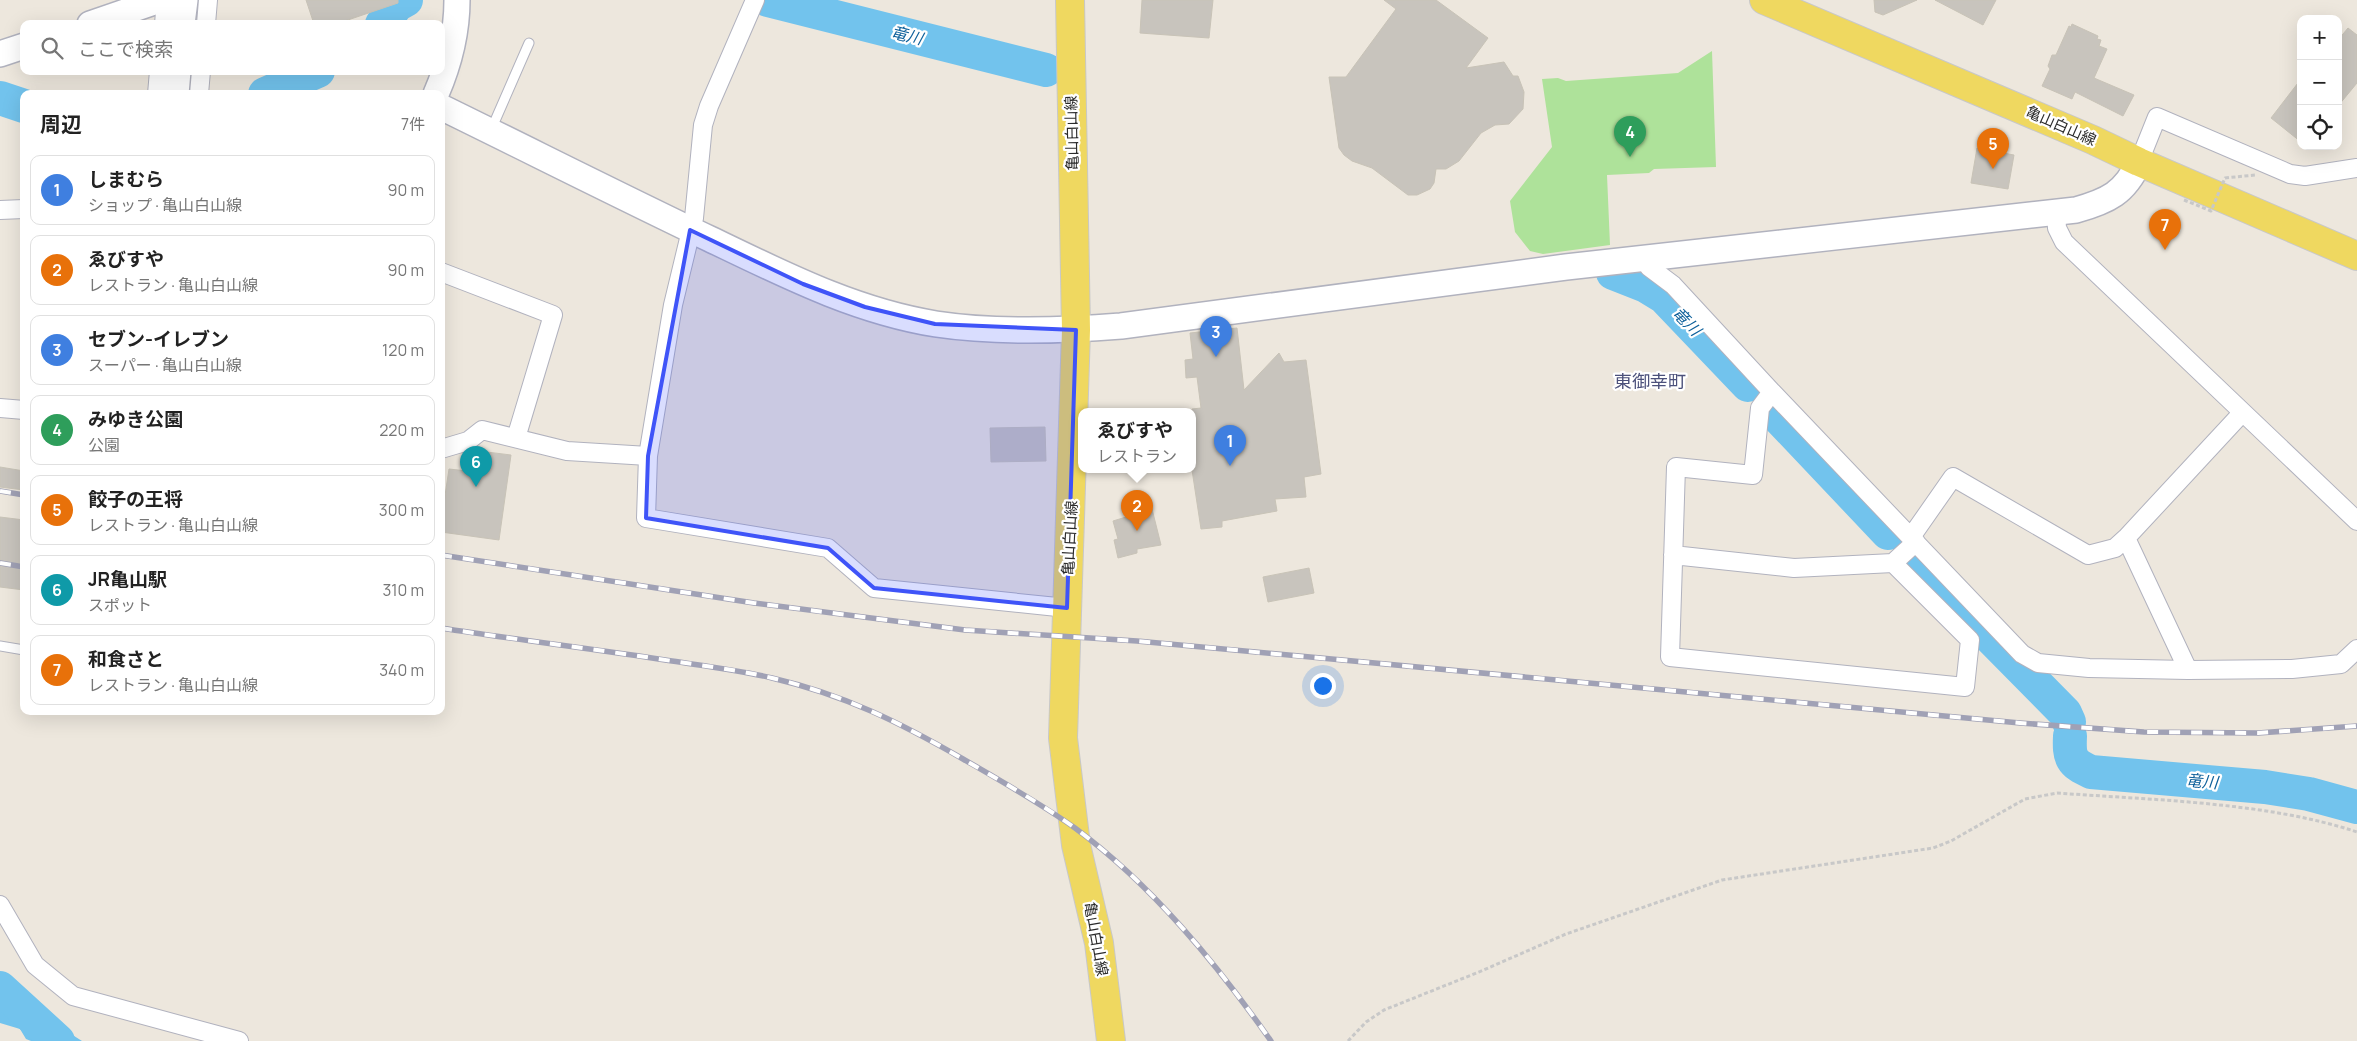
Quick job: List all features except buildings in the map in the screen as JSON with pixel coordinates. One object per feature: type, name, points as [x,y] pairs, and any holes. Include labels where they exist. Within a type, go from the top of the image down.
[{"type":"main road","name":"亀山白山線","points":[[1070,0],[1076,330],[1074,452],[1066,608],[1063,738],[1077,852],[1099,942],[1111,1041]]},
{"type":"main road","name":"亀山白山線","points":[[1764,0],[2094,140],[2139,162],[2357,256]]},
{"type":"street","points":[[102,20],[160,0]]},
{"type":"street","points":[[164,20],[166,0]]},
{"type":"street","points":[[182,20],[185,0]]},
{"type":"street","points":[[206,20],[208,0]]},
{"type":"street","points":[[445,71],[450,58],[456,26],[457,0]]},
{"type":"street","points":[[755,2],[703,125],[694,218],[673,305],[648,456],[646,518],[828,548],[874,588],[1066,608]]},
{"type":"street","points":[[0,54],[20,47]]},
{"type":"street","points":[[157,90],[159,75]]},
{"type":"street","points":[[176,90],[178,75]]},
{"type":"street","points":[[199,90],[201,75]]},
{"type":"street","points":[[438,90],[443,75]]},
{"type":"street","points":[[445,110],[803,284],[866,307],[935,324],[1011,329],[1076,330],[1566,267],[2076,210],[2112,197],[2132,179],[2157,117],[2290,174],[2305,176],[2357,168]]},
{"type":"street","points":[[0,210],[20,209]]},
{"type":"street","points":[[2056,213],[2057,228],[2064,242],[2357,522]]},
{"type":"street","points":[[1644,259],[1649,266],[1665,278],[1686,299],[2022,654],[2038,663],[2089,668],[2188,670],[2292,669],[2340,664],[2357,649]]},
{"type":"street","points":[[445,274],[553,315],[516,438]]},
{"type":"street","points":[[1772,392],[1760,408],[1753,474],[1676,467],[1670,657],[1966,688],[1970,640],[1893,562]]},
{"type":"street","points":[[0,408],[20,410]]},
{"type":"street","points":[[1673,555],[1794,568],[1893,562],[1913,539],[1953,477],[2088,555],[2115,548],[2126,538],[2242,414]]},
{"type":"street","points":[[445,448],[468,441],[482,430],[567,451],[648,456]]},
{"type":"street","points":[[2126,538],[2188,670]]},
{"type":"street","points":[[0,905],[35,964],[73,996],[239,1041]]},
{"type":"lane","points":[[490,131],[529,43]]},
{"type":"lane","points":[[0,646],[20,649]]},
{"type":"path","points":[[2184,200],[2211,211],[2225,178],[2255,175]]},
{"type":"path","points":[[1348,1041],[1366,1022],[1384,1010],[1603,920],[1722,880],[1933,848],[1951,842],[2026,799],[2040,795],[2057,792],[2194,803],[2284,814],[2357,832]]},
{"type":"highlighted area","points":[[690,230],[803,284],[865,307],[935,324],[1076,330],[1067,608],[874,588],[828,548],[646,518],[648,456]]},
{"type":"green space","points":[[1712,51],[1716,167],[1654,169],[1649,173],[1607,175],[1610,245],[1543,254],[1530,251],[1515,232],[1510,201],[1552,147],[1542,79],[1558,78],[1566,81],[1678,73]]},
{"type":"water","points":[[0,1005],[38,1013],[82,1041],[31,1041],[26,1039],[20,1029],[0,1023]]},
{"type":"waterway","name":"竜川","points":[[385,20],[397,5],[406,0]]},
{"type":"waterway","name":"竜川","points":[[768,0],[1046,70]]},
{"type":"waterway","name":"竜川","points":[[274,90],[309,75]]},
{"type":"waterway","name":"竜川","points":[[0,98],[20,105]]},
{"type":"waterway","name":"竜川","points":[[1613,273],[1646,286],[1664,297],[1748,385]]},
{"type":"waterway","name":"竜川","points":[[1780,419],[1888,533]]},
{"type":"waterway","name":"竜川","points":[[1913,559],[2065,713],[2069,722]]},
{"type":"waterway","name":"竜川","points":[[2070,736],[2070,750],[2073,759],[2079,766],[2091,772],[2265,787],[2309,794],[2357,807]]},
{"type":"waterway","name":"竜川","points":[[0,988],[58,1041]]},
{"type":"railway","points":[[0,491],[20,494]]},
{"type":"railway","points":[[445,556],[754,603],[965,630],[1137,641],[2020,723],[2144,732],[2258,733],[2357,726]]},
{"type":"railway","points":[[0,563],[20,566]]},
{"type":"railway","points":[[445,629],[760,675],[848,701],[894,722],[1034,801],[1075,828],[1103,850],[1156,900],[1205,954],[1271,1041]]},
{"type":"place","name":"みゆき公園","points":[[1630,157]]},
{"type":"place","name":"餃子の王将","points":[[1993,169]]},
{"type":"place","name":"和食さと","points":[[2165,250]]},
{"type":"place","name":"セブン-イレブン","points":[[1216,357]]},
{"type":"place","name":"しまむら","points":[[1230,466]]},
{"type":"place","name":"JR亀山駅","points":[[476,487]]},
{"type":"place","name":"ゑびすや","points":[[1137,531]]},
{"type":"district","name":"東御幸町","points":[[1650,382]]}]
